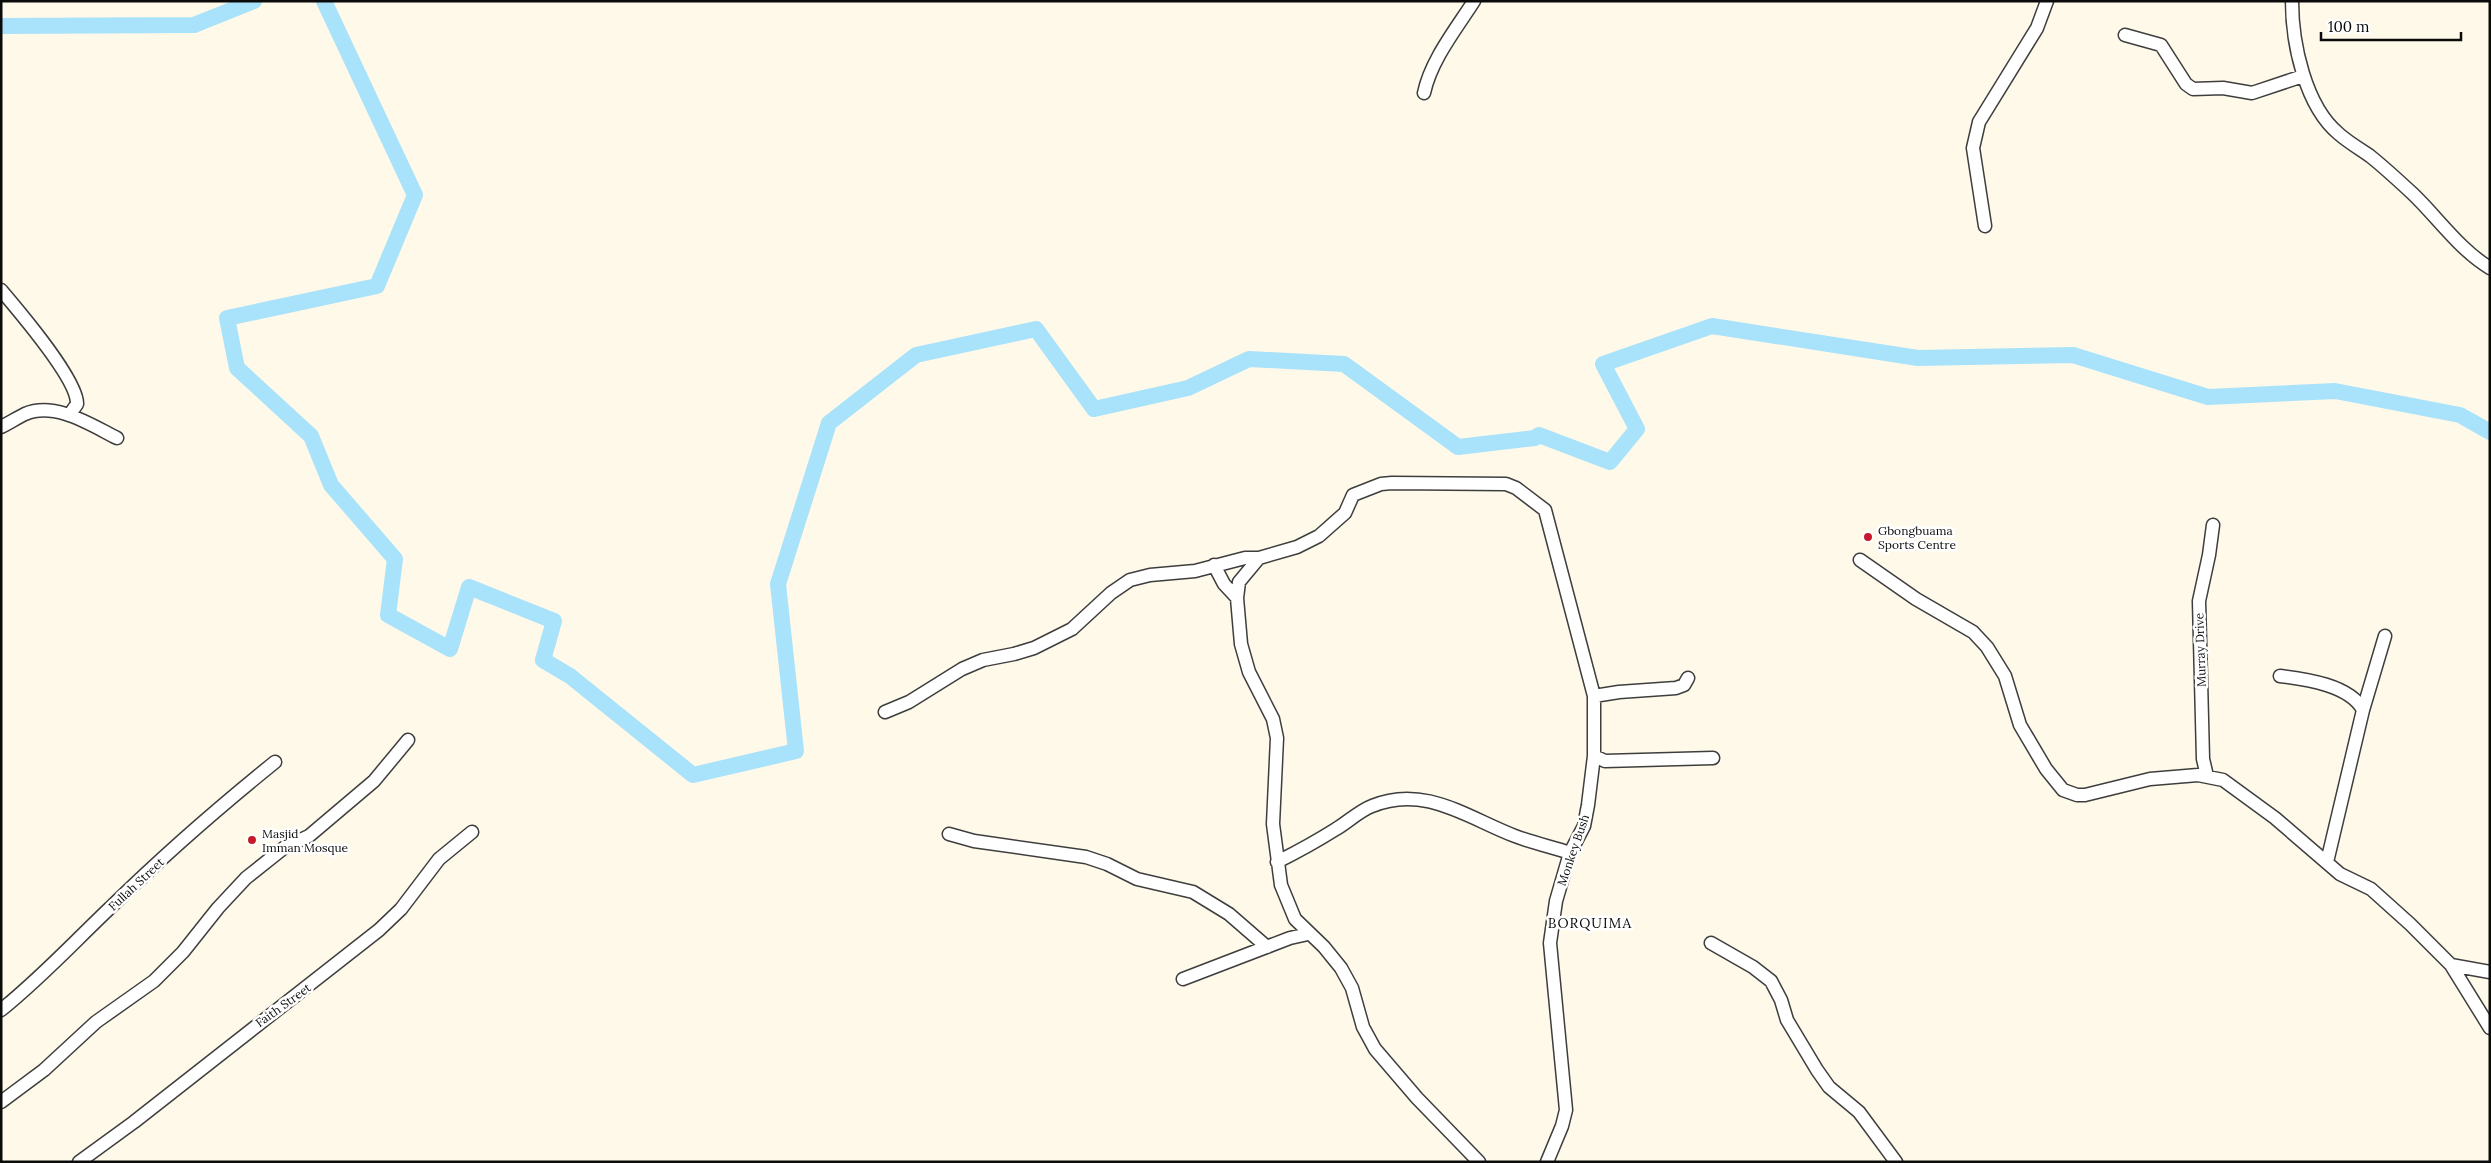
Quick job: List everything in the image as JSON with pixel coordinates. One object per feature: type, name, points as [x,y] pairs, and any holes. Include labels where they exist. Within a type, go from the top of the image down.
[{"type":"street","points":[[1424,93],[1427,78],[1474,1]]},
{"type":"street","points":[[1985,226],[1973,148],[1974,140],[1979,122],[2037,28],[2047,1]]},
{"type":"street","points":[[2292,1],[2292,26],[2303,76],[2319,110],[2338,134],[2382,167],[2440,221],[2472,255],[2490,268]]},
{"type":"street","points":[[2125,35],[2160,44],[2186,84],[2193,89],[2223,88],[2252,93],[2303,76]]},
{"type":"street","points":[[1,290],[60,366],[76,394],[77,404],[70,414]]},
{"type":"street","points":[[1,427],[27,413],[70,414],[117,438]]},
{"type":"street","name":"Monkey Bush","points":[[1259,558],[1309,543],[1345,513],[1351,503],[1352,495],[1381,484],[1506,484],[1516,488],[1545,510],[1594,696],[1594,756],[1584,826],[1570,853],[1556,901],[1550,944],[1566,1110],[1562,1126],[1547,1162]]},
{"type":"street","name":"Murray Drive","points":[[2207,776],[2203,759],[2198,601],[2209,555],[2213,526]]},
{"type":"street","points":[[885,712],[909,702],[962,669],[983,660],[1034,648],[1072,629],[1111,593],[1130,580],[1140,577],[1195,571],[1245,558],[1259,558]]},
{"type":"street","points":[[1259,558],[1242,577],[1237,598],[1241,644],[1249,672],[1273,719],[1277,738],[1273,824],[1277,862],[1286,902],[1295,919],[1341,968],[1352,988],[1363,1026],[1375,1049],[1417,1098],[1479,1162]]},
{"type":"street","points":[[1860,560],[1916,600],[1973,632],[1987,646],[2011,690],[2020,725],[2046,769],[2063,790],[2077,795],[2084,795],[2104,788],[2150,779],[2207,776],[2224,780],[2340,874],[2371,889],[2410,924],[2451,965],[2490,1028]]},
{"type":"street","points":[[1214,566],[1227,588],[1237,598]]},
{"type":"street","points":[[2327,862],[2363,710],[2385,636]]},
{"type":"street","points":[[2280,676],[2318,681],[2351,696],[2363,710]]},
{"type":"street","points":[[1594,696],[1618,692],[1676,688],[1684,685],[1688,678]]},
{"type":"street","points":[[1,1102],[44,1070],[96,1022],[154,981],[183,952],[218,908],[246,878],[285,847],[309,836],[374,781],[408,740]]},
{"type":"street","points":[[1594,756],[1604,761],[1713,758]]},
{"type":"street","name":"Fullah Street","points":[[1,1010],[50,969],[112,906],[211,813],[275,762]]},
{"type":"street","points":[[1277,862],[1304,849],[1369,807],[1389,802],[1421,799],[1466,813],[1518,837],[1570,853]]},
{"type":"street","name":"Faith Street","points":[[80,1162],[134,1122],[379,930],[401,909],[439,860],[472,832]]},
{"type":"street","points":[[949,834],[990,843],[1086,857],[1107,864],[1137,879],[1193,892],[1229,914],[1267,946]]},
{"type":"street","points":[[1183,979],[1267,946],[1308,934]]},
{"type":"street","points":[[1711,944],[1753,966],[1770,981],[1778,994],[1787,1020],[1828,1087],[1859,1112],[1896,1162]]},
{"type":"street","points":[[2451,965],[2490,972]]},
{"type":"waterway","points":[[1,26],[194,25],[254,1]]},
{"type":"waterway","points":[[324,1],[415,195],[377,286],[227,318],[237,368],[311,436],[331,485],[395,559],[388,615],[450,649],[469,587],[554,621],[543,660],[570,676],[693,775],[796,751],[778,584],[829,423],[916,355],[1036,329],[1094,409],[1188,388],[1249,359],[1344,364],[1458,447],[1535,438],[1539,435],[1610,462],[1637,429],[1603,364],[1712,326],[1918,358],[2073,355],[2208,397],[2335,391],[2460,415],[2490,432]]},
{"type":"place","name":"Gbongbuama Sports Centre","points":[[1868,537]]},
{"type":"place","name":"Masjid Imman Mosque","points":[[252,840]]},
{"type":"district","name":"BORQUIMA","points":[[1590,923]]}]
